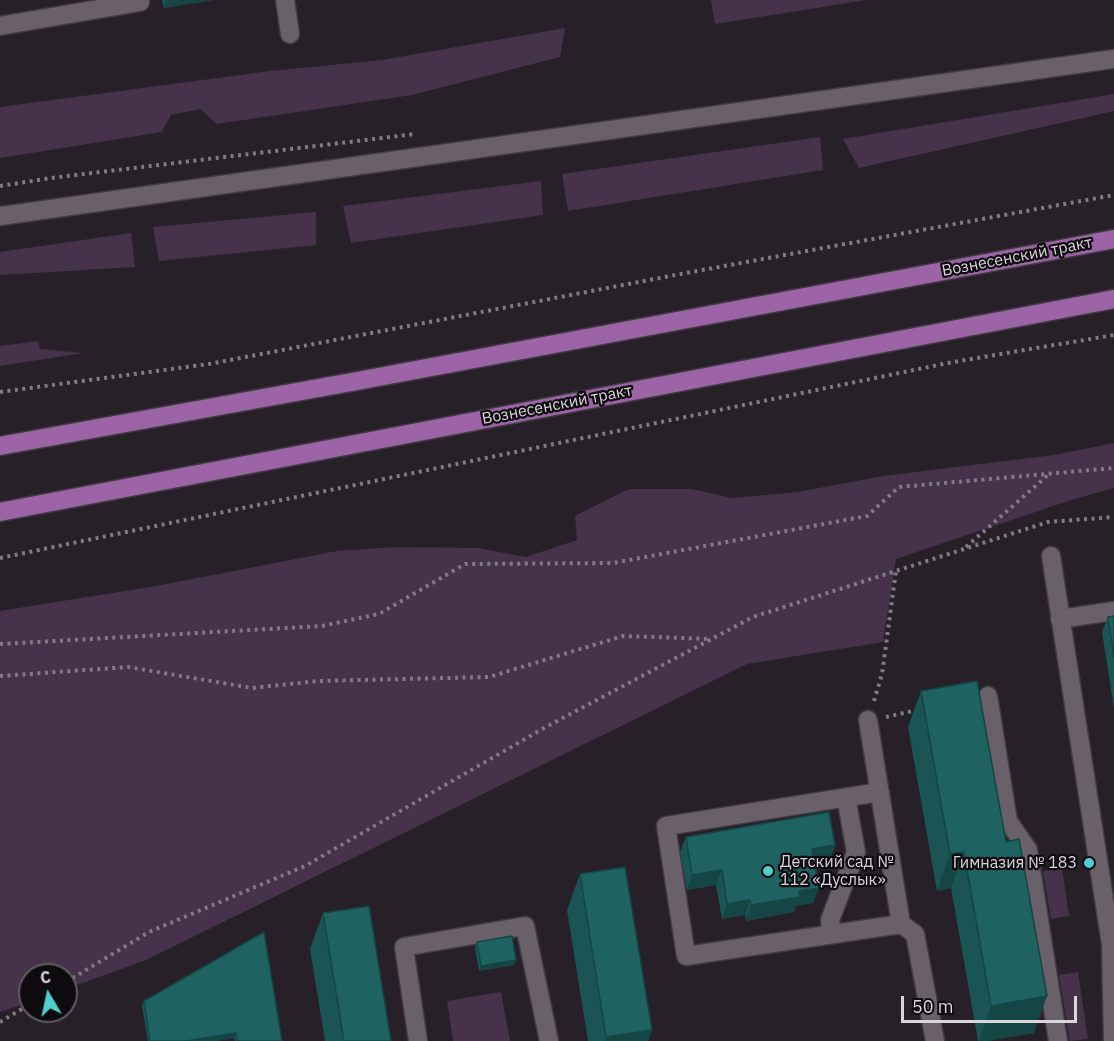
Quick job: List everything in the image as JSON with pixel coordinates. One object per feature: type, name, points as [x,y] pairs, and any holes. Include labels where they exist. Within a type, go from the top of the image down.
[{"type":"main road","name":"Вознесенский тракт","points":[[0,446],[1114,239]]},
{"type":"main road","name":"Вознесенский тракт","points":[[0,512],[1114,299]]},
{"type":"street","points":[[285,0],[290,34]]},
{"type":"street","points":[[0,26],[140,2]]},
{"type":"street","points":[[0,216],[1114,59]]},
{"type":"street","points":[[1051,556],[1113,944],[1113,1041]]},
{"type":"street","points":[[1060,619],[1114,611]]},
{"type":"street","points":[[988,696],[1008,821],[1028,850],[1058,1041]]},
{"type":"street","points":[[868,720],[901,924]]},
{"type":"street","points":[[880,792],[666,826],[686,956],[901,924],[915,934],[935,1041]]},
{"type":"street","points":[[832,934],[830,920],[856,852],[846,797]]},
{"type":"street","points":[[418,1041],[404,947],[525,927],[549,1041]]},
{"type":"path","points":[[0,392],[209,364],[686,273],[1114,195]]},
{"type":"path","points":[[0,558],[948,363],[1114,335]]},
{"type":"path","points":[[0,644],[322,626],[379,614],[465,564],[613,563],[867,516],[899,487],[1114,468]]},
{"type":"path","points":[[963,549],[1049,474]]},
{"type":"path","points":[[78,975],[149,932],[305,866],[544,728],[753,617],[1047,522],[1114,517]]},
{"type":"path","points":[[896,571],[882,674],[868,720],[924,709]]},
{"type":"path","points":[[0,676],[128,667],[252,688],[318,681],[489,677],[623,636],[712,639]]},
{"type":"path","points":[[0,1022],[18,1011]]},
{"type":"shaded area","points":[[711,0],[867,0],[715,24]]},
{"type":"shaded area","points":[[565,28],[560,57],[412,95],[217,124],[200,109],[171,115],[162,132],[0,158],[0,107],[270,71],[382,60]]},
{"type":"shaded area","points":[[1114,94],[1114,111],[859,168],[843,139]]},
{"type":"shaded area","points":[[820,137],[823,170],[568,211],[562,174]]},
{"type":"shaded area","points":[[541,181],[543,215],[351,243],[343,206]]},
{"type":"shaded area","points":[[316,212],[316,245],[159,261],[153,227]]},
{"type":"shaded area","points":[[131,233],[135,267],[0,275],[0,252]]},
{"type":"shaded area","points":[[38,341],[40,349],[83,353],[0,366],[0,346]]},
{"type":"shaded area","points":[[1114,443],[1114,488],[1074,499],[896,559],[883,642],[747,664],[146,960],[78,985],[78,963],[18,963],[18,1006],[0,1012],[0,611],[156,586],[337,551],[396,547],[478,548],[526,557],[577,540],[575,516],[629,489],[692,489],[732,498],[798,492],[883,476],[1054,455]]},
{"type":"shaded area","points":[[1062,868],[1069,916],[1051,919],[1043,871]]},
{"type":"shaded area","points":[[1078,972],[1088,1039],[1070,1041],[1059,975]]},
{"type":"shaded area","points":[[501,992],[510,1041],[453,1041],[447,1001]]},
{"type":"building","points":[[1114,616],[1114,657],[1108,617]]},
{"type":"building","points":[[977,681],[1006,842],[1019,839],[1047,996],[991,1006],[964,852],[950,854],[921,691]]},
{"type":"building","points":[[829,812],[835,845],[812,849],[819,888],[799,891],[800,897],[751,905],[750,900],[727,904],[722,870],[692,875],[686,837]]},
{"type":"building","points":[[625,867],[652,1030],[606,1037],[580,874]]},
{"type":"building","points":[[369,906],[391,1041],[344,1041],[323,913]]},
{"type":"building","points":[[264,932],[282,1041],[237,1041],[236,1033],[186,1041],[150,1041],[144,1001]]},
{"type":"building","points":[[512,936],[516,960],[481,966],[477,942]]},
{"type":"place","name":"Гимназия № 183","points":[[1089,863]]},
{"type":"place","name":"Детский сад № 112 «Дуслык»","points":[[768,871]]}]
